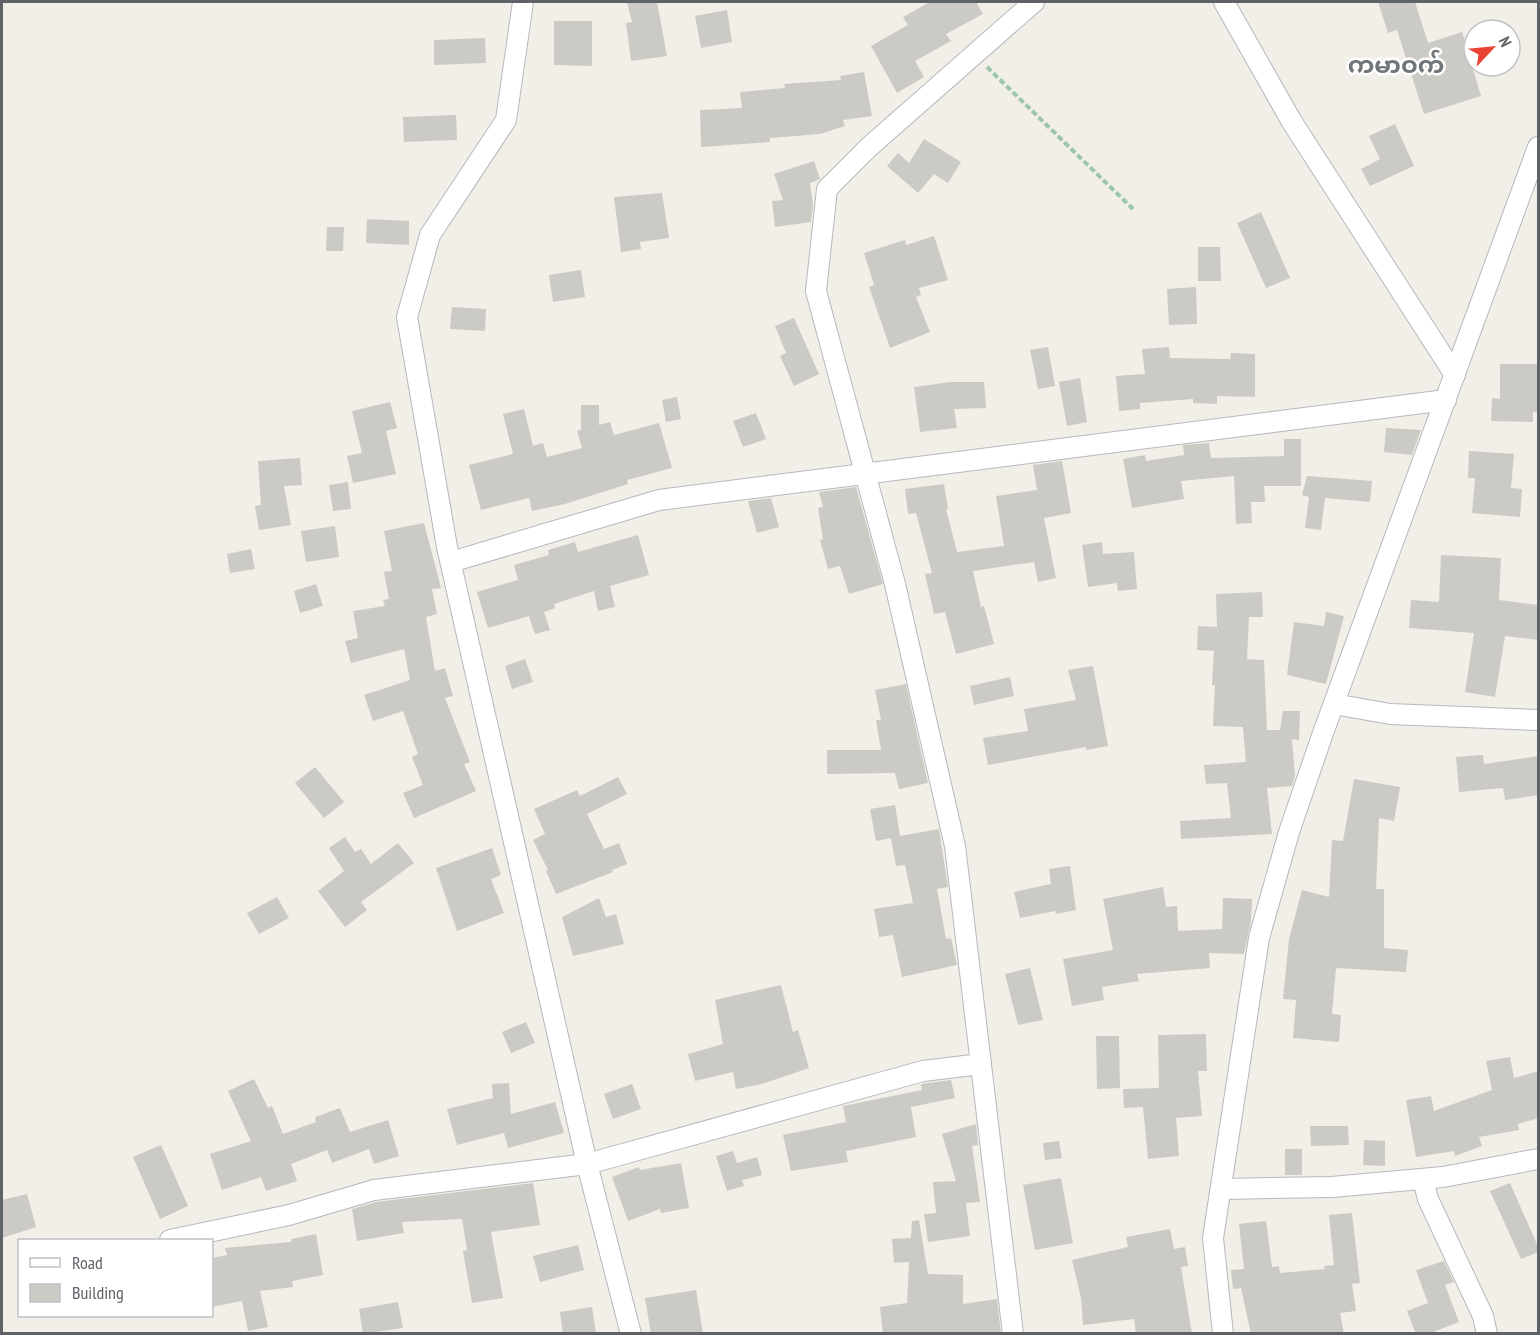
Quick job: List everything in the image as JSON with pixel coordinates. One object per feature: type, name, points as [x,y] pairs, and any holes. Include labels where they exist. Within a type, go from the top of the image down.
[{"type":"street","points":[[524,2],[506,120],[430,235],[407,317],[451,562],[587,1164],[631,1334]]},
{"type":"street","points":[[1013,1334],[955,846],[895,584],[816,291],[827,189],[869,147],[1034,2]]},
{"type":"street","points":[[1224,2],[1292,122],[1455,375]]},
{"type":"street","points":[[1223,1334],[1213,1238],[1259,938],[1289,832],[1334,704],[1539,147]]},
{"type":"street","points":[[451,562],[659,500],[1446,400]]},
{"type":"street","points":[[1334,704],[1390,714],[1539,720]]},
{"type":"street","points":[[175,1239],[289,1215],[374,1190],[587,1164],[700,1135],[923,1071],[981,1064]]},
{"type":"street","points":[[1221,1189],[1332,1187],[1423,1179],[1539,1159]]},
{"type":"street","points":[[1423,1179],[1428,1199],[1483,1316],[1487,1334]]},
{"type":"path","points":[[974,54],[1133,208]]},
{"type":"building","points":[[627,2],[657,2],[667,56],[631,61],[626,23],[632,22]]},
{"type":"building","points":[[930,2],[976,2],[983,14],[946,34],[951,41],[915,61],[924,77],[897,93],[871,46],[908,25],[903,17]]},
{"type":"building","points":[[1378,2],[1415,2],[1428,43],[1462,32],[1462,78],[1476,78],[1481,96],[1424,114],[1397,30],[1388,33]]},
{"type":"building","points":[[727,10],[732,42],[701,48],[695,16]]},
{"type":"building","points":[[554,21],[592,21],[592,66],[554,65]]},
{"type":"building","points":[[485,38],[486,63],[434,65],[434,40]]},
{"type":"building","points":[[864,72],[872,116],[843,120],[845,126],[820,134],[770,138],[770,142],[701,147],[700,110],[742,108],[740,92],[785,88],[784,84],[841,80],[840,76]]},
{"type":"building","points":[[456,115],[457,140],[404,142],[403,117]]},
{"type":"building","points":[[1395,124],[1414,166],[1370,186],[1361,169],[1380,159],[1369,136]]},
{"type":"building","points":[[924,139],[961,162],[948,183],[934,174],[918,193],[887,166],[898,153],[909,163]]},
{"type":"building","points":[[814,161],[820,179],[810,183],[813,205],[811,222],[775,227],[772,201],[783,200],[774,174]]},
{"type":"building","points":[[662,193],[669,238],[640,242],[641,249],[621,252],[614,197]]},
{"type":"building","points":[[1261,212],[1290,278],[1266,288],[1237,223]]},
{"type":"building","points":[[367,219],[409,221],[409,245],[366,243]]},
{"type":"building","points":[[327,227],[344,227],[343,251],[326,251]]},
{"type":"building","points":[[934,236],[948,280],[919,288],[921,295],[916,297],[930,332],[890,348],[869,287],[874,285],[864,253],[905,240],[906,245]]},
{"type":"building","points":[[1198,247],[1220,247],[1221,281],[1198,281]]},
{"type":"building","points":[[581,270],[585,297],[553,302],[549,275]]},
{"type":"building","points":[[1196,287],[1197,324],[1169,325],[1167,289]]},
{"type":"building","points":[[452,307],[486,309],[485,331],[450,329]]},
{"type":"building","points":[[794,318],[819,374],[794,386],[780,356],[786,353],[775,326]]},
{"type":"building","points":[[1048,347],[1055,386],[1038,389],[1030,350]]},
{"type":"building","points":[[1169,347],[1170,358],[1230,359],[1231,353],[1255,354],[1255,397],[1217,396],[1217,404],[1193,403],[1193,399],[1140,403],[1140,409],[1119,411],[1116,376],[1145,374],[1142,349]]},
{"type":"building","points":[[1500,364],[1539,364],[1539,412],[1533,412],[1533,422],[1491,421],[1492,398],[1500,399]]},
{"type":"building","points":[[1080,378],[1087,422],[1067,426],[1059,382]]},
{"type":"building","points":[[951,382],[984,382],[986,408],[954,409],[957,428],[920,432],[914,387]]},
{"type":"building","points":[[677,397],[681,419],[666,422],[662,400]]},
{"type":"building","points":[[390,402],[397,428],[386,431],[396,474],[353,483],[347,456],[362,453],[352,411]]},
{"type":"building","points":[[581,405],[599,405],[599,425],[610,422],[614,435],[659,423],[672,468],[627,480],[628,484],[565,504],[532,511],[529,498],[481,510],[469,465],[513,454],[503,414],[524,409],[533,446],[543,443],[547,457],[582,448],[577,431],[581,430]]},
{"type":"building","points":[[756,413],[766,439],[743,447],[733,421]]},
{"type":"building","points":[[1386,428],[1421,430],[1412,455],[1384,452]]},
{"type":"building","points":[[1284,439],[1301,439],[1301,486],[1264,486],[1265,502],[1251,502],[1252,523],[1236,524],[1234,476],[1181,481],[1184,499],[1132,508],[1123,459],[1145,455],[1146,461],[1184,455],[1183,445],[1209,443],[1211,458],[1284,456]]},
{"type":"building","points":[[1469,451],[1514,454],[1511,488],[1522,489],[1520,517],[1472,513],[1475,478],[1468,478]]},
{"type":"building","points":[[300,458],[302,485],[284,486],[291,525],[259,530],[255,506],[261,505],[258,461]]},
{"type":"building","points":[[1062,461],[1071,513],[1044,518],[1056,578],[1038,582],[1034,562],[973,571],[981,607],[984,606],[994,644],[956,654],[945,612],[934,614],[925,574],[932,573],[916,513],[908,514],[905,489],[944,484],[948,509],[946,509],[957,552],[1004,546],[996,496],[1037,490],[1033,465]]},
{"type":"building","points":[[1307,476],[1372,481],[1370,502],[1325,498],[1321,530],[1305,528],[1309,497],[1302,495]]},
{"type":"building","points":[[348,482],[351,509],[333,511],[329,485]]},
{"type":"building","points":[[856,487],[883,584],[849,594],[840,566],[828,569],[820,540],[823,539],[818,508],[823,507],[819,492]]},
{"type":"building","points":[[771,498],[779,527],[757,533],[748,501]]},
{"type":"building","points":[[424,523],[441,588],[432,589],[437,614],[426,617],[435,671],[445,668],[453,696],[445,698],[470,762],[464,764],[476,791],[414,818],[403,793],[423,785],[412,757],[418,754],[403,711],[373,721],[364,695],[410,680],[404,649],[351,663],[345,641],[358,638],[353,611],[385,606],[383,600],[389,599],[384,572],[392,571],[384,531]]},
{"type":"building","points":[[335,526],[339,557],[306,562],[301,531]]},
{"type":"building","points":[[638,535],[649,575],[610,586],[615,607],[598,611],[594,591],[554,604],[555,608],[544,612],[550,630],[535,634],[529,616],[488,628],[477,592],[518,580],[514,565],[549,555],[548,550],[575,542],[578,552]]},
{"type":"building","points":[[1102,542],[1103,554],[1134,552],[1137,589],[1118,591],[1117,583],[1088,587],[1082,545]]},
{"type":"building","points":[[251,549],[255,569],[230,573],[227,554]]},
{"type":"building","points":[[1441,555],[1501,558],[1499,600],[1539,605],[1539,640],[1505,636],[1495,697],[1465,692],[1474,633],[1409,628],[1411,600],[1439,602]]},
{"type":"building","points":[[316,584],[323,606],[300,613],[294,591]]},
{"type":"building","points":[[1262,592],[1263,617],[1249,617],[1247,659],[1264,660],[1267,730],[1280,730],[1283,711],[1300,711],[1299,740],[1292,739],[1295,776],[1292,786],[1267,788],[1272,834],[1181,839],[1180,821],[1231,818],[1227,783],[1206,784],[1204,765],[1246,762],[1243,727],[1213,726],[1214,651],[1197,650],[1198,626],[1217,627],[1216,594]]},
{"type":"building","points":[[1326,612],[1344,616],[1326,684],[1287,675],[1294,622],[1324,626]]},
{"type":"building","points":[[525,659],[533,682],[512,689],[505,666]]},
{"type":"building","points":[[1093,666],[1108,746],[1086,750],[1086,747],[988,765],[983,738],[1028,731],[1024,709],[1076,700],[1068,670]]},
{"type":"building","points":[[1010,677],[1014,696],[974,705],[970,686]]},
{"type":"building","points":[[906,684],[928,783],[899,789],[895,773],[827,774],[827,750],[881,750],[876,720],[881,720],[875,690]]},
{"type":"building","points":[[1483,755],[1484,764],[1539,756],[1539,795],[1505,800],[1503,788],[1459,792],[1456,757]]},
{"type":"building","points":[[315,767],[344,802],[324,818],[295,783]]},
{"type":"building","points":[[618,777],[627,794],[587,814],[604,849],[619,843],[627,864],[612,870],[613,872],[556,894],[546,871],[548,870],[533,840],[545,834],[534,809],[577,790],[580,796]]},
{"type":"building","points":[[1354,779],[1400,787],[1394,821],[1379,818],[1376,889],[1384,889],[1384,948],[1408,950],[1406,972],[1336,968],[1332,1014],[1341,1015],[1339,1042],[1293,1038],[1296,1000],[1283,999],[1289,939],[1302,890],[1329,897],[1332,840],[1343,841]]},
{"type":"building","points":[[895,805],[900,836],[939,829],[948,887],[937,889],[946,939],[951,938],[957,965],[902,977],[893,935],[879,937],[874,909],[913,903],[905,865],[896,866],[891,838],[876,841],[870,809]]},
{"type":"building","points":[[345,837],[355,852],[361,849],[371,864],[398,843],[414,863],[361,902],[367,910],[345,927],[318,891],[344,871],[329,848]]},
{"type":"building","points":[[492,848],[501,875],[491,879],[504,913],[457,931],[436,868]]},
{"type":"building","points":[[1070,866],[1076,910],[1056,914],[1055,911],[1020,918],[1014,892],[1051,884],[1049,869]]},
{"type":"building","points":[[1163,887],[1166,907],[1177,906],[1178,931],[1222,929],[1223,898],[1252,899],[1251,921],[1244,954],[1209,953],[1210,968],[1137,974],[1139,981],[1102,987],[1104,1000],[1072,1006],[1063,959],[1113,950],[1103,899]]},
{"type":"building","points":[[277,897],[289,918],[259,934],[247,913]]},
{"type":"building","points":[[599,898],[606,917],[616,914],[624,944],[573,956],[562,917]]},
{"type":"building","points":[[1030,968],[1043,1020],[1018,1025],[1005,974]]},
{"type":"building","points":[[781,985],[793,1032],[798,1030],[809,1068],[762,1084],[736,1089],[733,1072],[695,1081],[688,1054],[723,1044],[715,1000]]},
{"type":"building","points":[[526,1022],[535,1043],[511,1053],[502,1032]]},
{"type":"building","points":[[1206,1034],[1207,1071],[1198,1071],[1202,1116],[1176,1118],[1179,1156],[1148,1159],[1143,1107],[1124,1108],[1123,1089],[1159,1088],[1158,1035]]},
{"type":"building","points":[[1096,1036],[1119,1036],[1120,1088],[1097,1089]]},
{"type":"building","points":[[1510,1057],[1514,1078],[1539,1071],[1539,1118],[1518,1124],[1519,1130],[1479,1137],[1482,1146],[1455,1156],[1454,1151],[1416,1157],[1406,1100],[1431,1096],[1434,1111],[1492,1090],[1486,1061]]},
{"type":"building","points":[[254,1079],[268,1108],[272,1106],[283,1134],[316,1122],[315,1117],[340,1108],[350,1132],[388,1120],[399,1156],[374,1164],[369,1149],[332,1163],[327,1150],[291,1164],[297,1181],[266,1191],[261,1177],[222,1190],[210,1154],[251,1141],[228,1091]]},
{"type":"building","points":[[951,1080],[955,1098],[911,1107],[916,1137],[846,1151],[848,1162],[791,1171],[783,1135],[846,1122],[843,1106],[922,1090],[921,1084]]},
{"type":"building","points":[[509,1083],[511,1114],[555,1102],[564,1133],[508,1148],[504,1133],[457,1145],[447,1109],[493,1098],[492,1084]]},
{"type":"building","points":[[632,1084],[641,1109],[613,1119],[604,1094]]},
{"type":"building","points":[[976,1124],[978,1145],[972,1146],[980,1202],[966,1203],[970,1236],[928,1242],[924,1214],[936,1213],[933,1182],[956,1181],[942,1134]]},
{"type":"building","points":[[1310,1126],[1348,1126],[1349,1145],[1311,1146]]},
{"type":"building","points":[[1364,1140],[1385,1141],[1385,1166],[1363,1165]]},
{"type":"building","points":[[1059,1141],[1062,1158],[1045,1160],[1043,1143]]},
{"type":"building","points":[[161,1145],[188,1206],[160,1219],[133,1157]]},
{"type":"building","points":[[1285,1149],[1302,1149],[1302,1175],[1285,1175]]},
{"type":"building","points":[[733,1151],[737,1163],[757,1157],[762,1175],[742,1180],[744,1186],[727,1191],[716,1156]]},
{"type":"building","points":[[681,1163],[689,1208],[661,1213],[660,1209],[628,1221],[612,1177],[639,1167],[640,1170]]},
{"type":"building","points":[[1061,1178],[1073,1243],[1035,1250],[1023,1185]]},
{"type":"building","points":[[533,1183],[540,1225],[491,1232],[503,1298],[472,1303],[463,1251],[467,1250],[462,1219],[402,1222],[404,1233],[357,1241],[352,1209],[376,1202]]},
{"type":"building","points":[[1510,1183],[1539,1249],[1539,1252],[1521,1259],[1490,1191]]},
{"type":"building","points":[[27,1194],[36,1227],[2,1238],[2,1200]]},
{"type":"building","points":[[1352,1213],[1360,1283],[1352,1284],[1356,1311],[1340,1313],[1344,1334],[1251,1334],[1241,1288],[1233,1289],[1231,1270],[1244,1269],[1239,1224],[1266,1221],[1272,1267],[1279,1266],[1280,1273],[1325,1269],[1324,1266],[1334,1265],[1329,1215]]},
{"type":"building","points":[[919,1220],[928,1274],[963,1275],[963,1304],[997,1299],[1001,1334],[883,1334],[880,1307],[907,1303],[909,1262],[894,1263],[892,1239],[911,1238],[912,1221]]},
{"type":"building","points":[[1170,1229],[1174,1249],[1185,1247],[1188,1266],[1181,1267],[1192,1334],[1136,1334],[1134,1319],[1083,1325],[1081,1298],[1072,1260],[1128,1247],[1126,1237]]},
{"type":"building","points":[[316,1234],[323,1275],[292,1281],[293,1287],[260,1291],[268,1327],[248,1331],[242,1301],[213,1307],[213,1258],[227,1255],[225,1248],[291,1242],[291,1239]]},
{"type":"building","points":[[578,1245],[584,1270],[540,1282],[533,1256]]},
{"type":"building","points":[[1444,1261],[1454,1282],[1445,1285],[1459,1322],[1428,1334],[1416,1334],[1407,1311],[1428,1303],[1416,1270]]},
{"type":"building","points":[[696,1290],[703,1334],[651,1334],[645,1298]]},
{"type":"building","points":[[398,1302],[403,1328],[363,1334],[359,1309]]},
{"type":"building","points":[[592,1307],[596,1334],[563,1334],[560,1312]]},
{"type":"district","name":"ကမာဝက်","points":[[1396,65]]}]
